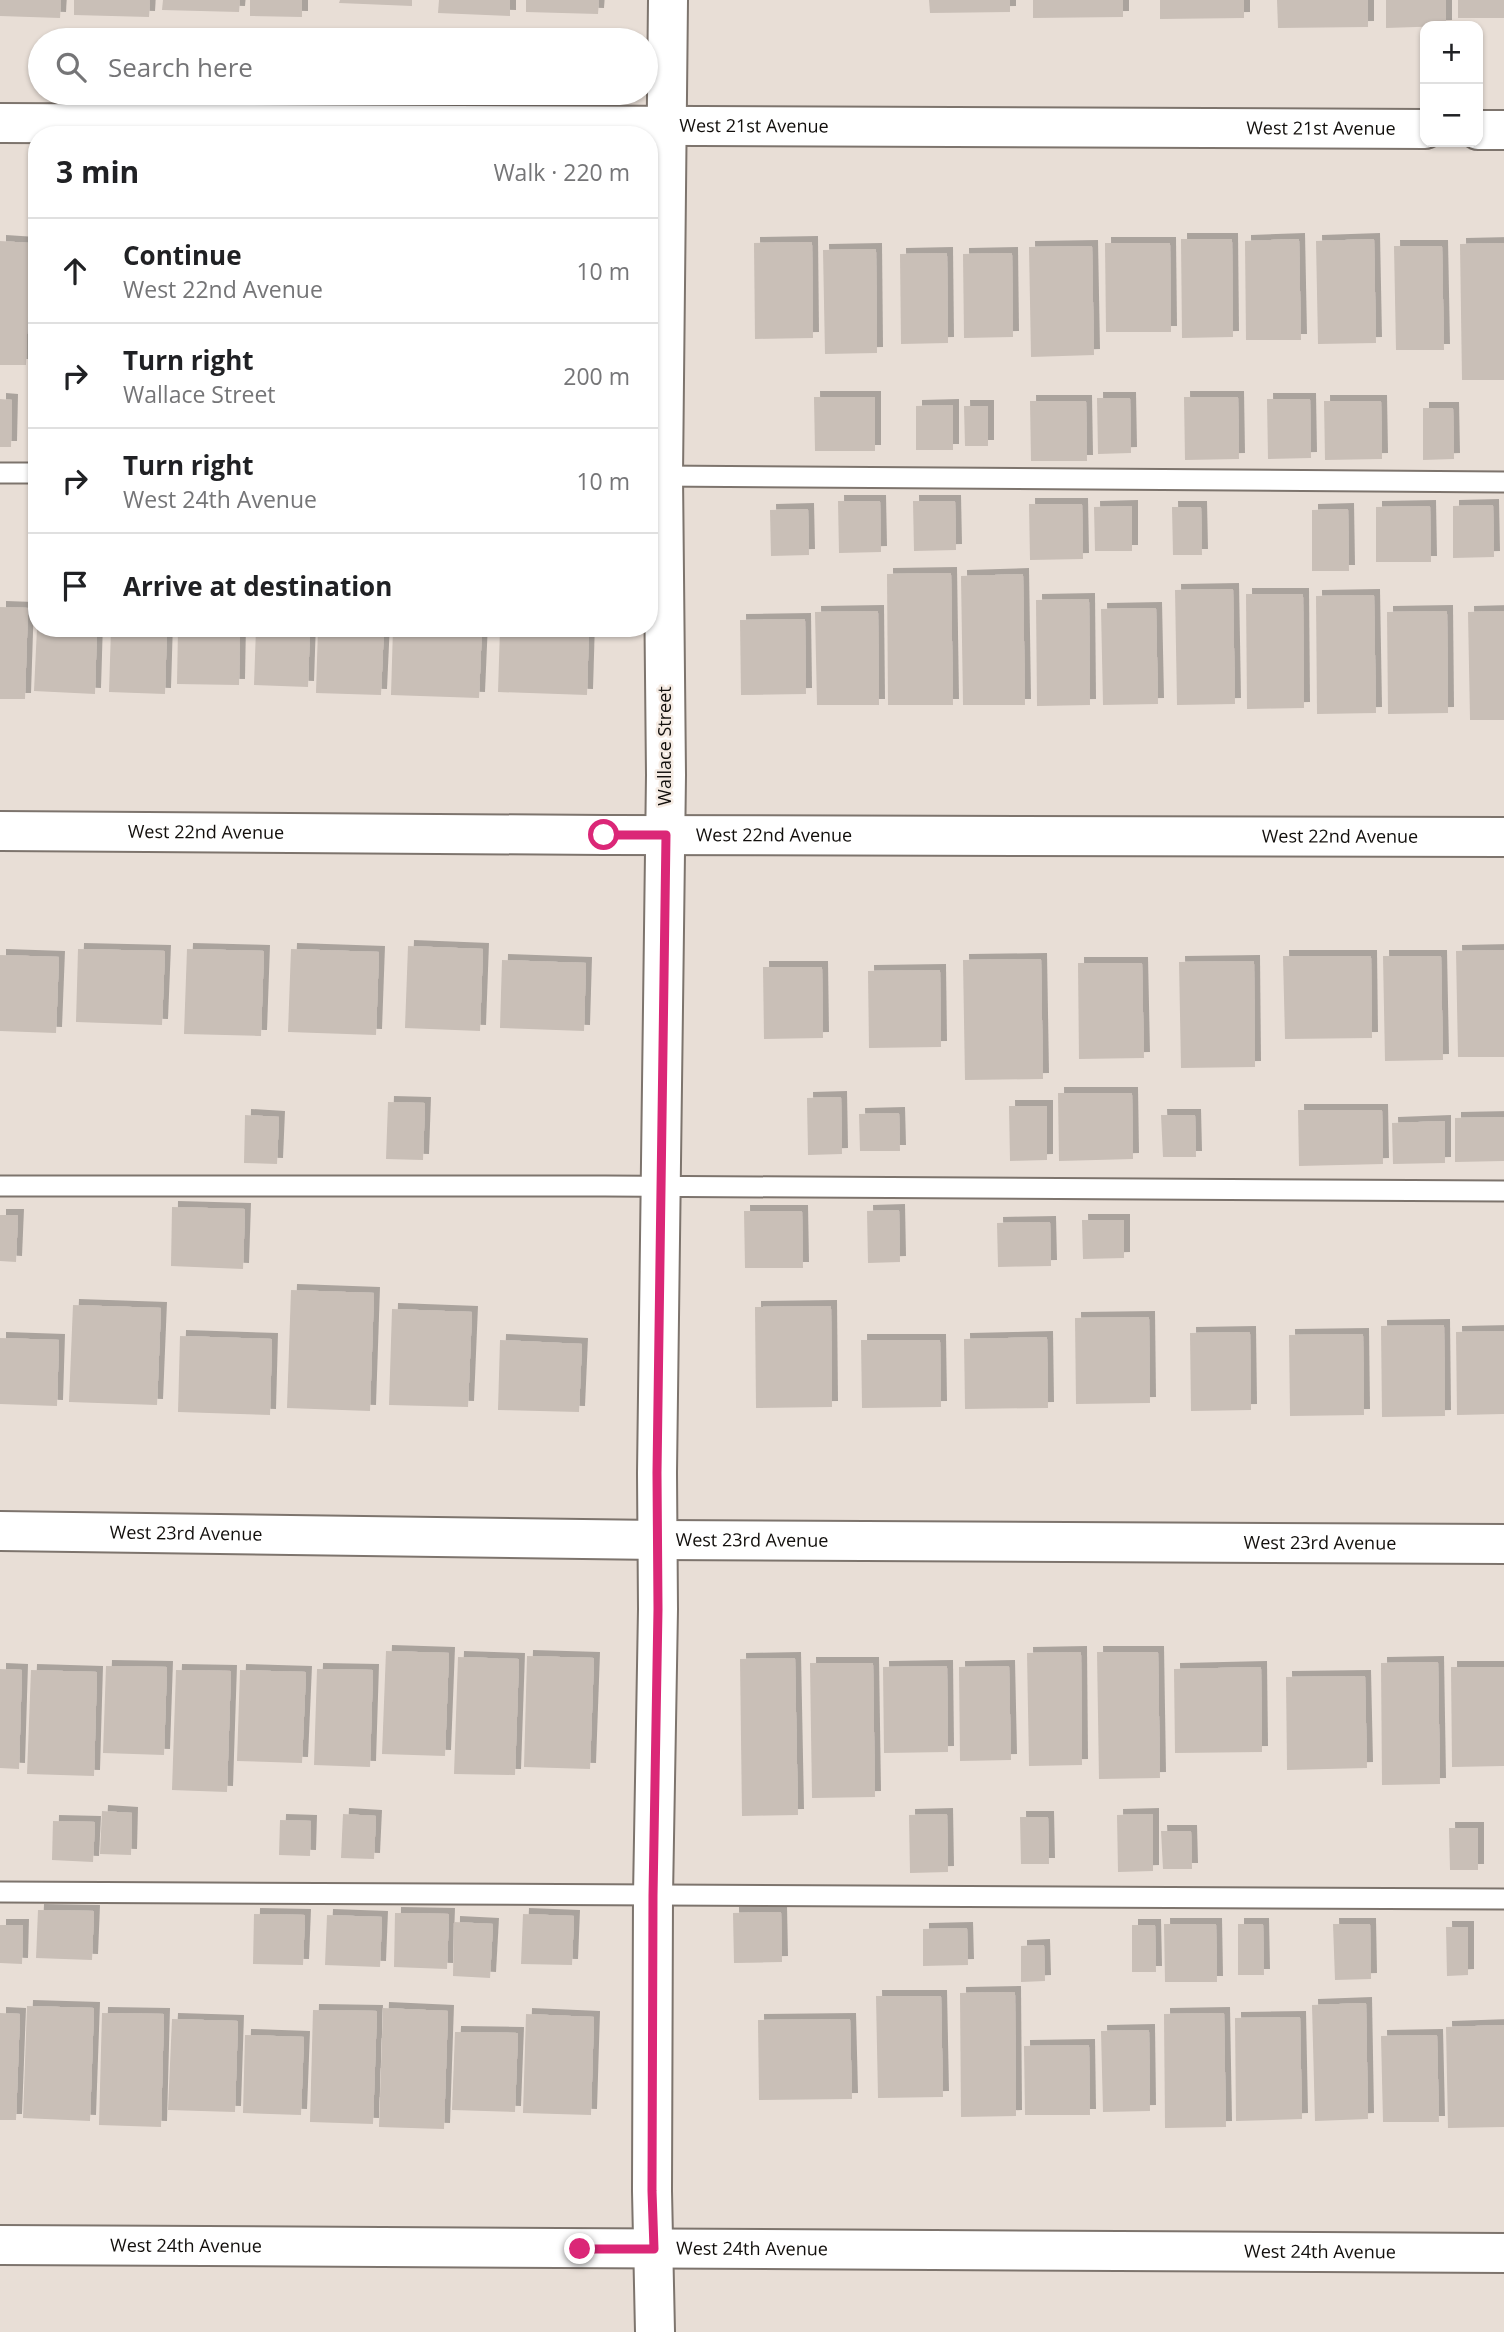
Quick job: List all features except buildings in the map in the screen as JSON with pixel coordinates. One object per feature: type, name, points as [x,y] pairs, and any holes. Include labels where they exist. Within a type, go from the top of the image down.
[{"type":"street","name":"Wallace Street","points":[[658,418],[668,127],[668,0]]},
{"type":"street","name":"West 21st Avenue","points":[[0,123],[501,126]]},
{"type":"street","name":"West 21st Avenue","points":[[658,127],[1420,129]]},
{"type":"street","points":[[1483,130],[1504,130]]},
{"type":"street","name":"Wallace Street","points":[[655,2332],[652,2191],[653,1896],[666,835],[658,548]]},
{"type":"street","name":"West 22nd Avenue","points":[[0,831],[1504,837]]},
{"type":"street","name":"West 23rd Avenue","points":[[0,1531],[658,1540],[1504,1544]]},
{"type":"street","name":"West 24th Avenue","points":[[0,2245],[1504,2253]]},
{"type":"lane","points":[[0,473],[28,473]]},
{"type":"lane","points":[[658,476],[1504,482]]},
{"type":"lane","points":[[0,1186],[1504,1191]]},
{"type":"lane","points":[[0,1892],[1504,1899]]},
{"type":"route","points":[[580,2249],[654,2249],[653,1896],[666,835],[604,835]]}]
